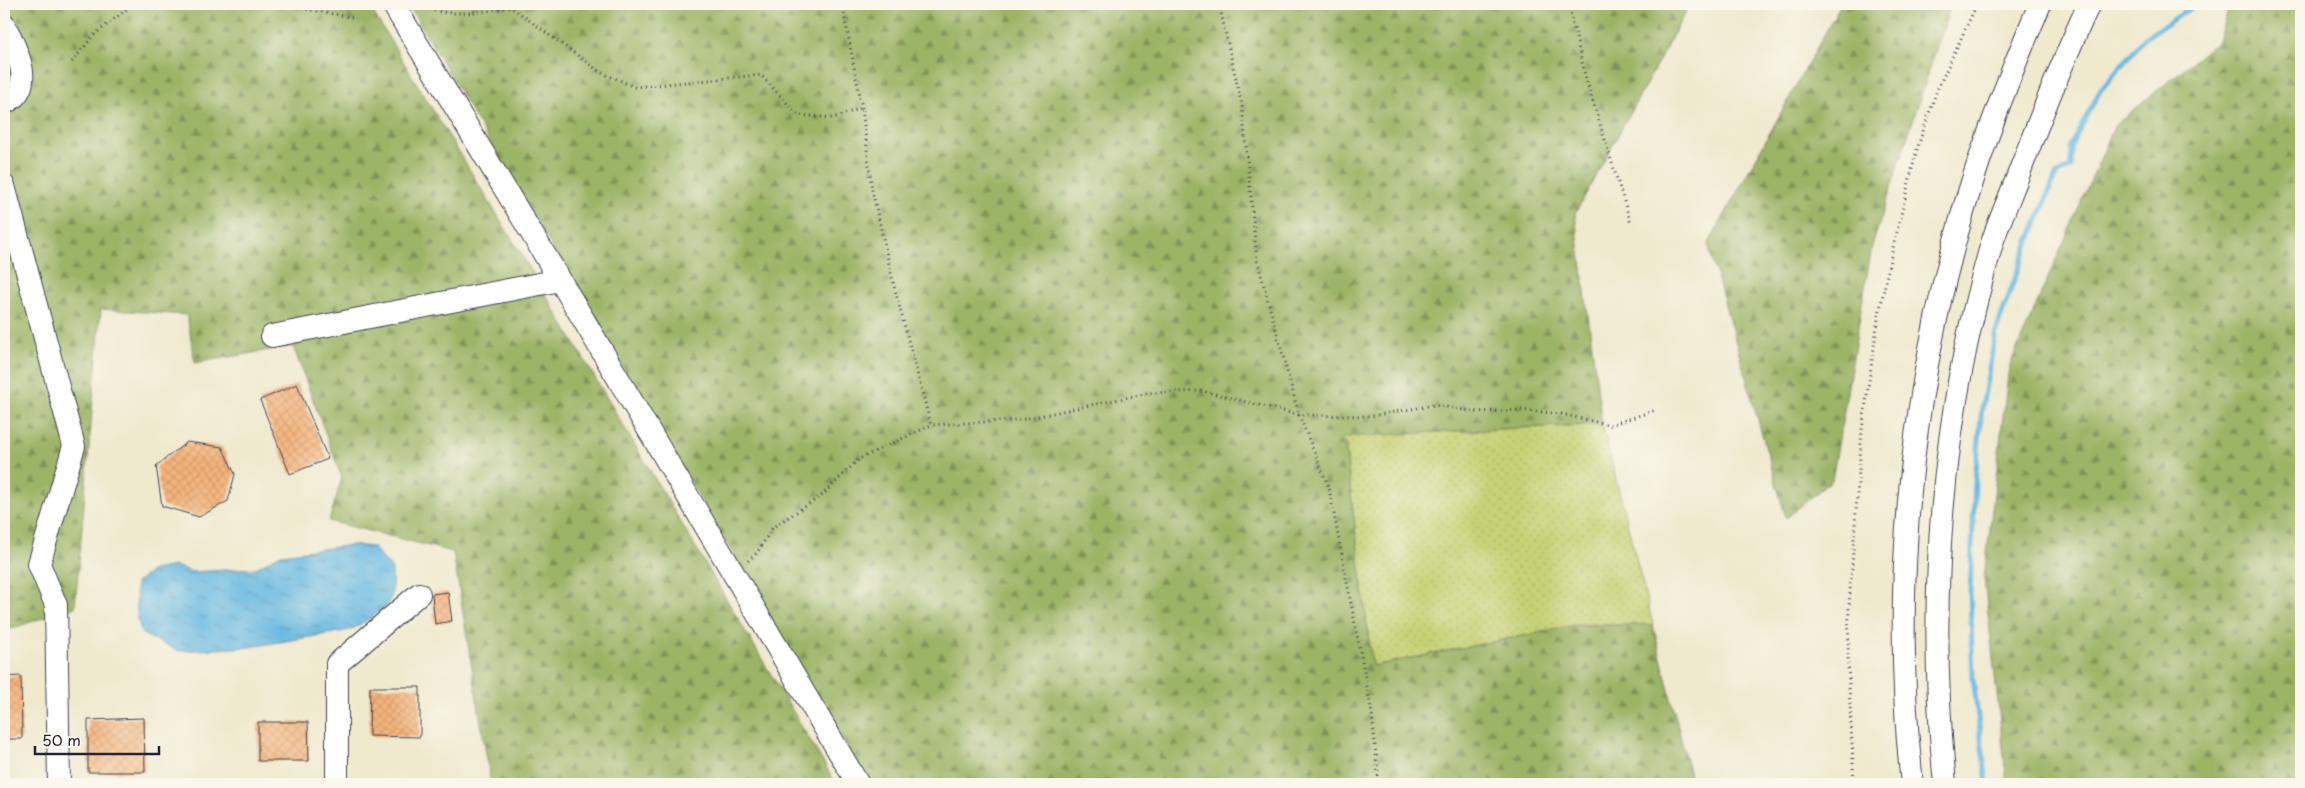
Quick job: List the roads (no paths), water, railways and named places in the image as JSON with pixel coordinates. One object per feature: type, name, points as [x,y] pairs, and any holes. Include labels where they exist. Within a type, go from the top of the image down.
[{"type":"street","points":[[393,4],[560,280],[733,576],[858,784]]},
{"type":"street","points":[[1912,784],[1903,645],[1907,528],[1915,444],[1932,338],[1958,227],[1984,147],[2020,50],[2040,4]]},
{"type":"street","points":[[1945,784],[1938,688],[1938,602],[1943,492],[1954,407],[1968,337],[1994,239],[2056,77],[2089,4]]},
{"type":"street","points":[[4,24],[22,62],[21,89],[10,101],[4,103]]},
{"type":"street","points":[[4,186],[74,446],[39,564],[56,605],[59,784]]},
{"type":"street","points":[[272,336],[560,280]]},
{"type":"street","points":[[337,784],[338,664],[419,594]]},
{"type":"water","points":[[353,545],[373,547],[392,569],[392,596],[385,608],[351,630],[250,647],[179,651],[142,634],[137,616],[136,583],[153,570],[175,566],[192,572],[256,568],[281,554]]},
{"type":"waterway","points":[[1987,784],[1973,679],[1970,591],[1975,481],[1982,407],[1996,331],[2023,256],[2056,175],[2071,167],[2071,145],[2100,91],[2145,38],[2197,4]]}]
